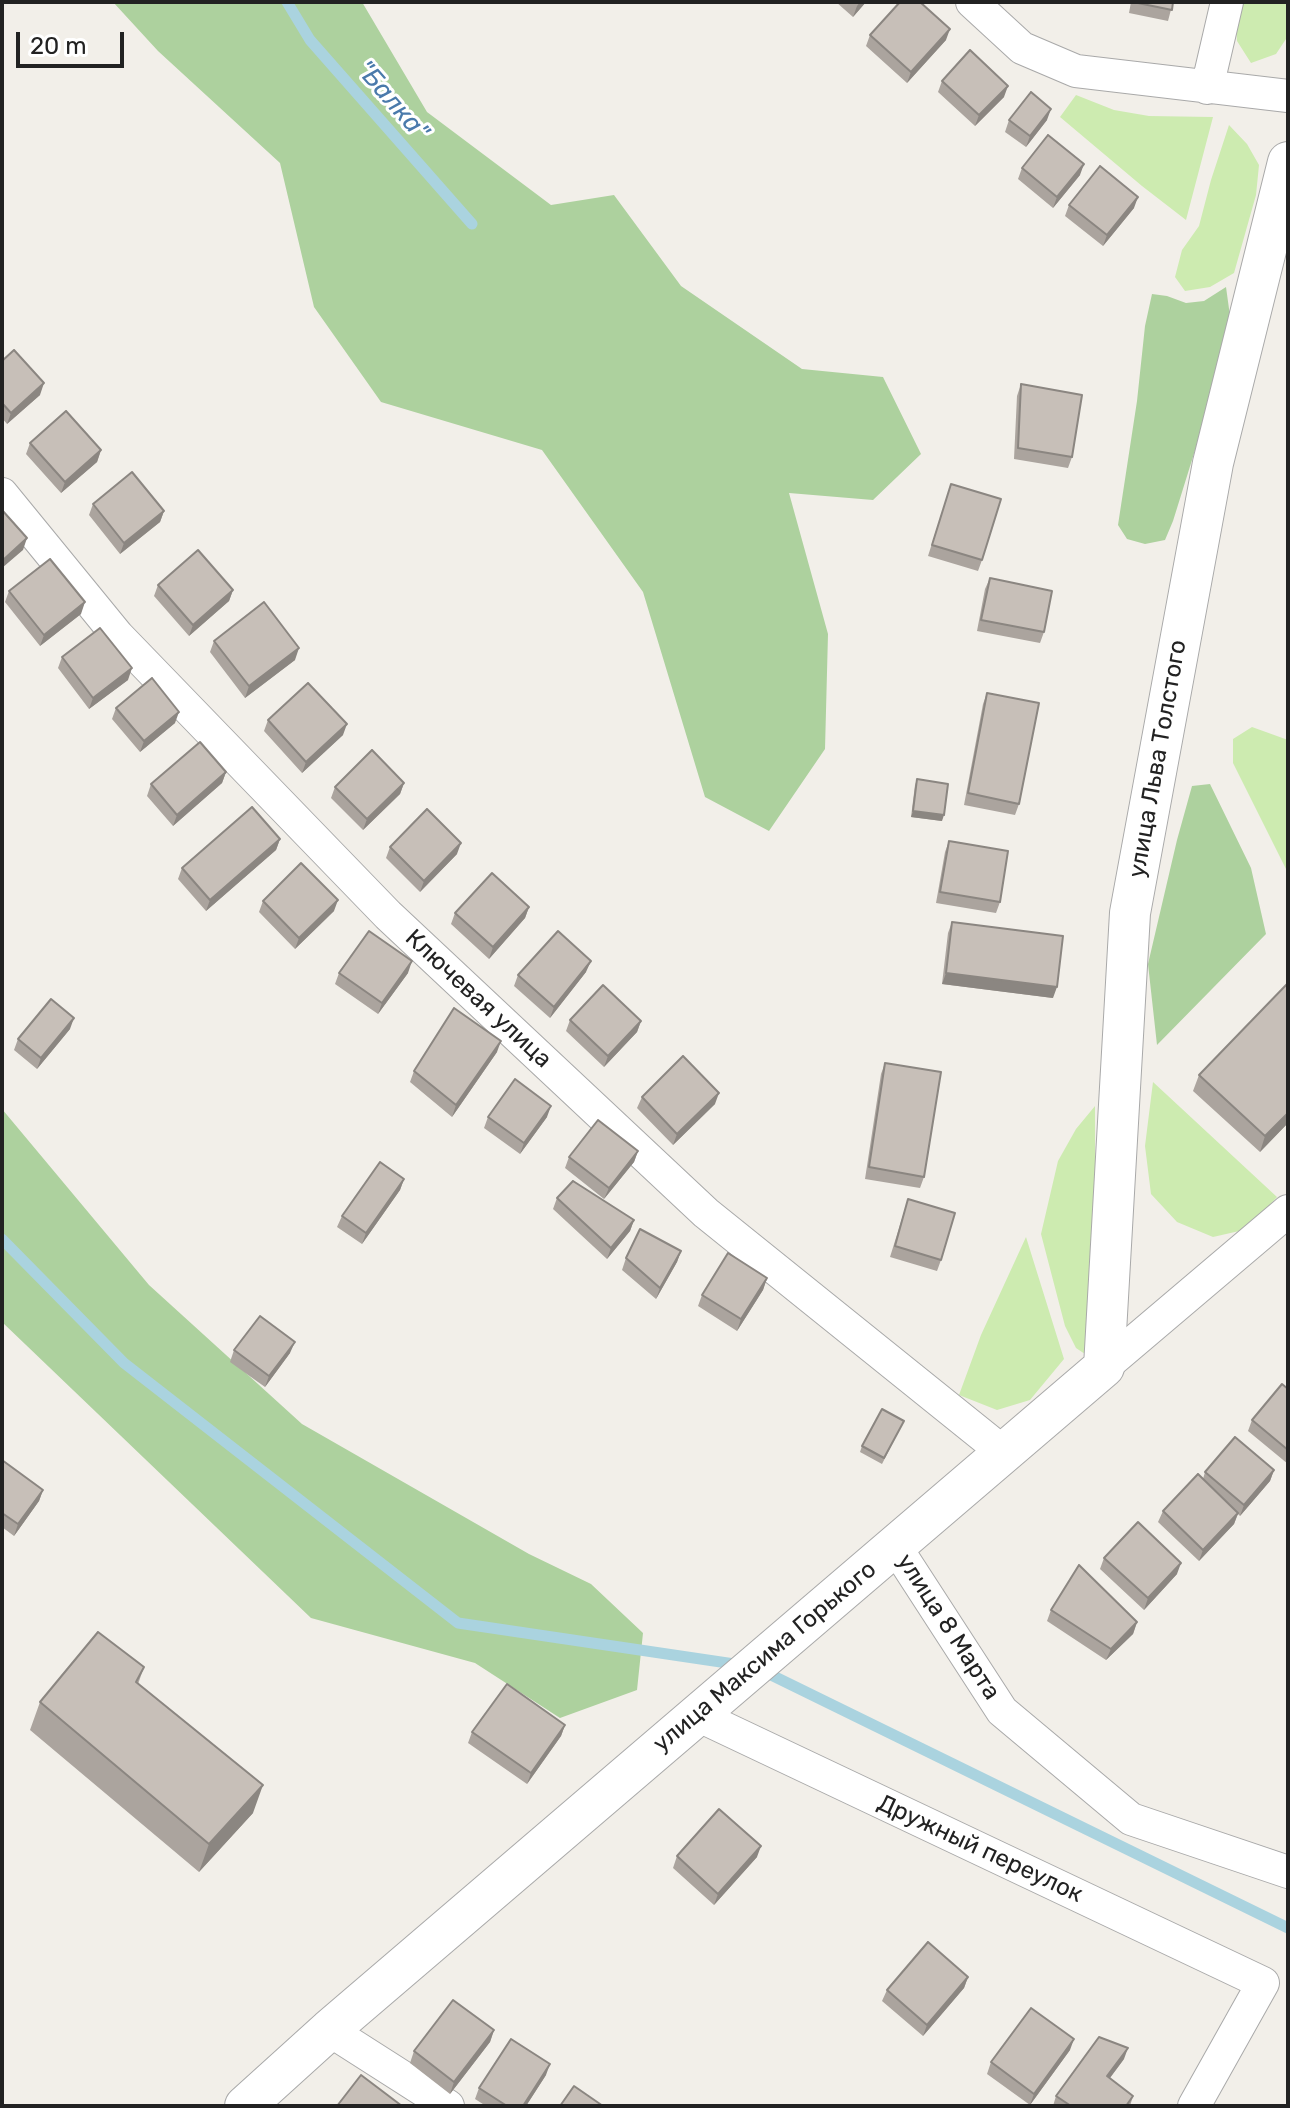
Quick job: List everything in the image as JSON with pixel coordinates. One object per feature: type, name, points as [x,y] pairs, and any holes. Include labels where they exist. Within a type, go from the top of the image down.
[{"type":"street","points":[[972,2],[1022,48],[1076,71],[1288,96]]},
{"type":"street","points":[[1207,88],[1227,2]]},
{"type":"street","name":"улица Льва Толстого","points":[[1104,1367],[1130,913],[1213,463],[1288,162]]},
{"type":"street","name":"Ключевая улица","points":[[2,494],[118,636],[388,915],[706,1213],[1003,1452]]},
{"type":"street","name":"улица Максима Горького","points":[[245,2106],[329,2030],[1288,1211]]},
{"type":"street","name":"улица 8 Марта","points":[[895,1546],[1002,1711],[1131,1819],[1288,1872]]},
{"type":"street","name":"Дружный переулок","points":[[697,1715],[1263,1983],[1194,2106]]},
{"type":"street","points":[[329,2030],[448,2106]]},
{"type":"green space","points":[[113,2],[362,2],[427,112],[551,205],[614,195],[681,286],[802,369],[883,377],[921,454],[873,500],[789,493],[828,634],[825,749],[769,831],[705,797],[643,592],[542,450],[381,402],[314,307],[280,163],[158,51]]},
{"type":"green space","points":[[1234,2],[1288,2],[1288,36],[1276,54],[1251,63],[1237,41]]},
{"type":"green space","points":[[1076,95],[1114,110],[1149,116],[1213,117],[1186,220],[1060,117]]},
{"type":"green space","points":[[1229,125],[1247,144],[1259,165],[1256,195],[1234,273],[1210,287],[1185,291],[1175,277],[1182,250],[1199,226]]},
{"type":"green space","points":[[1226,287],[1230,316],[1206,415],[1173,521],[1165,540],[1145,544],[1127,539],[1118,525],[1152,294],[1186,303],[1204,301]]},
{"type":"green space","points":[[1252,727],[1288,740],[1288,873],[1233,763],[1233,739]]},
{"type":"green space","points":[[1210,784],[1251,868],[1266,934],[1157,1045],[1148,964],[1192,786]]},
{"type":"green space","points":[[1153,1082],[1277,1197],[1248,1229],[1213,1237],[1177,1222],[1151,1194],[1145,1146]]},
{"type":"green space","points":[[1095,1106],[1091,1358],[1076,1348],[1065,1326],[1041,1234],[1058,1161],[1076,1129]]},
{"type":"green space","points":[[2,1109],[149,1285],[302,1424],[529,1554],[591,1584],[643,1633],[637,1690],[560,1718],[475,1663],[311,1618],[2,1322]]},
{"type":"green space","points":[[1026,1237],[1064,1359],[1030,1400],[997,1410],[959,1395],[981,1335]]},
{"type":"building","points":[[900,2],[920,2],[950,29],[911,72],[870,35]]},
{"type":"building","points":[[1133,2],[1173,2],[1172,10]]},
{"type":"building","points":[[970,50],[1008,86],[979,115],[942,81]]},
{"type":"building","points":[[1031,92],[1051,109],[1030,136],[1009,120]]},
{"type":"building","points":[[1048,135],[1084,164],[1057,197],[1022,168]]},
{"type":"building","points":[[1100,166],[1138,197],[1107,235],[1069,205]]},
{"type":"building","points":[[14,350],[44,383],[11,413],[2,403],[2,361]]},
{"type":"building","points":[[1021,384],[1082,395],[1072,457],[1018,448]]},
{"type":"building","points":[[66,411],[101,450],[65,482],[30,443]]},
{"type":"building","points":[[132,472],[164,511],[124,543],[93,504]]},
{"type":"building","points":[[951,484],[1001,499],[982,560],[932,545]]},
{"type":"building","points":[[2,510],[27,538],[2,561]]},
{"type":"building","points":[[198,550],[233,590],[193,625],[158,585]]},
{"type":"building","points":[[50,559],[85,602],[44,635],[9,591]]},
{"type":"building","points":[[990,578],[1052,591],[1044,632],[981,620]]},
{"type":"building","points":[[264,602],[299,648],[249,686],[214,641]]},
{"type":"building","points":[[100,628],[132,668],[93,698],[62,657]]},
{"type":"building","points":[[152,678],[179,712],[144,741],[116,708]]},
{"type":"building","points":[[308,683],[347,724],[306,762],[268,720]]},
{"type":"building","points":[[987,693],[1039,703],[1019,804],[968,793]]},
{"type":"building","points":[[200,742],[226,772],[177,815],[151,784]]},
{"type":"building","points":[[372,750],[404,783],[367,819],[335,787]]},
{"type":"building","points":[[917,779],[948,784],[944,815],[913,811]]},
{"type":"building","points":[[252,807],[280,839],[210,900],[182,868]]},
{"type":"building","points":[[427,809],[461,843],[424,881],[390,847]]},
{"type":"building","points":[[949,841],[1008,851],[1000,902],[940,892]]},
{"type":"building","points":[[301,863],[338,900],[299,938],[263,901]]},
{"type":"building","points":[[492,873],[529,907],[493,947],[455,913]]},
{"type":"building","points":[[952,922],[1063,936],[1057,987],[946,973]]},
{"type":"building","points":[[369,931],[412,961],[382,1003],[339,973]]},
{"type":"building","points":[[558,931],[591,961],[554,1007],[518,975]]},
{"type":"building","points":[[1288,983],[1288,1113],[1265,1136],[1199,1075]]},
{"type":"building","points":[[603,985],[641,1021],[608,1056],[570,1020]]},
{"type":"building","points":[[51,999],[74,1018],[41,1058],[18,1039]]},
{"type":"building","points":[[454,1008],[501,1041],[456,1105],[414,1071]]},
{"type":"building","points":[[683,1056],[719,1093],[677,1134],[642,1097]]},
{"type":"building","points":[[885,1063],[941,1072],[924,1177],[869,1167]]},
{"type":"building","points":[[515,1079],[551,1106],[524,1143],[488,1117]]},
{"type":"building","points":[[598,1120],[638,1151],[609,1188],[569,1157]]},
{"type":"building","points":[[380,1162],[404,1179],[366,1233],[342,1216]]},
{"type":"building","points":[[573,1181],[634,1220],[611,1248],[557,1198]]},
{"type":"building","points":[[908,1199],[955,1213],[941,1260],[895,1246]]},
{"type":"building","points":[[640,1229],[681,1251],[660,1288],[626,1258]]},
{"type":"building","points":[[728,1253],[767,1278],[741,1319],[702,1295]]},
{"type":"building","points":[[260,1316],[295,1342],[269,1376],[234,1350]]},
{"type":"building","points":[[1282,1384],[1288,1389],[1288,1450],[1252,1420]]},
{"type":"building","points":[[882,1409],[904,1421],[884,1458],[862,1446]]},
{"type":"building","points":[[1235,1437],[1274,1470],[1244,1505],[1205,1472]]},
{"type":"building","points":[[2,1460],[43,1490],[18,1524],[2,1513]]},
{"type":"building","points":[[1198,1474],[1238,1513],[1203,1550],[1163,1511]]},
{"type":"building","points":[[1138,1522],[1181,1563],[1148,1598],[1104,1558]]},
{"type":"building","points":[[1079,1565],[1137,1622],[1111,1649],[1051,1610]]},
{"type":"building","points":[[98,1632],[144,1667],[136,1682],[263,1785],[209,1844],[40,1702]]},
{"type":"building","points":[[507,1684],[565,1725],[531,1773],[472,1732]]},
{"type":"building","points":[[719,1809],[761,1846],[718,1894],[677,1856]]},
{"type":"building","points":[[928,1942],[968,1977],[927,2025],[887,1990]]},
{"type":"building","points":[[453,2000],[494,2030],[454,2082],[414,2051]]},
{"type":"building","points":[[1031,2008],[1074,2039],[1034,2094],[991,2062]]},
{"type":"building","points":[[1099,2037],[1128,2048],[1107,2076],[1133,2096],[1126,2106],[1071,2106],[1056,2096]]},
{"type":"building","points":[[511,2039],[550,2064],[523,2106],[507,2106],[479,2088]]},
{"type":"building","points":[[361,2075],[402,2106],[337,2106]]},
{"type":"building","points":[[574,2086],[603,2106],[560,2106]]},
{"type":"waterway","name":"\"Балка\"","points":[[287,2],[310,40],[472,224]]},
{"type":"waterway","points":[[2,1239],[124,1363],[458,1623],[741,1665]]},
{"type":"waterway","points":[[761,1670],[1288,1928]]}]
